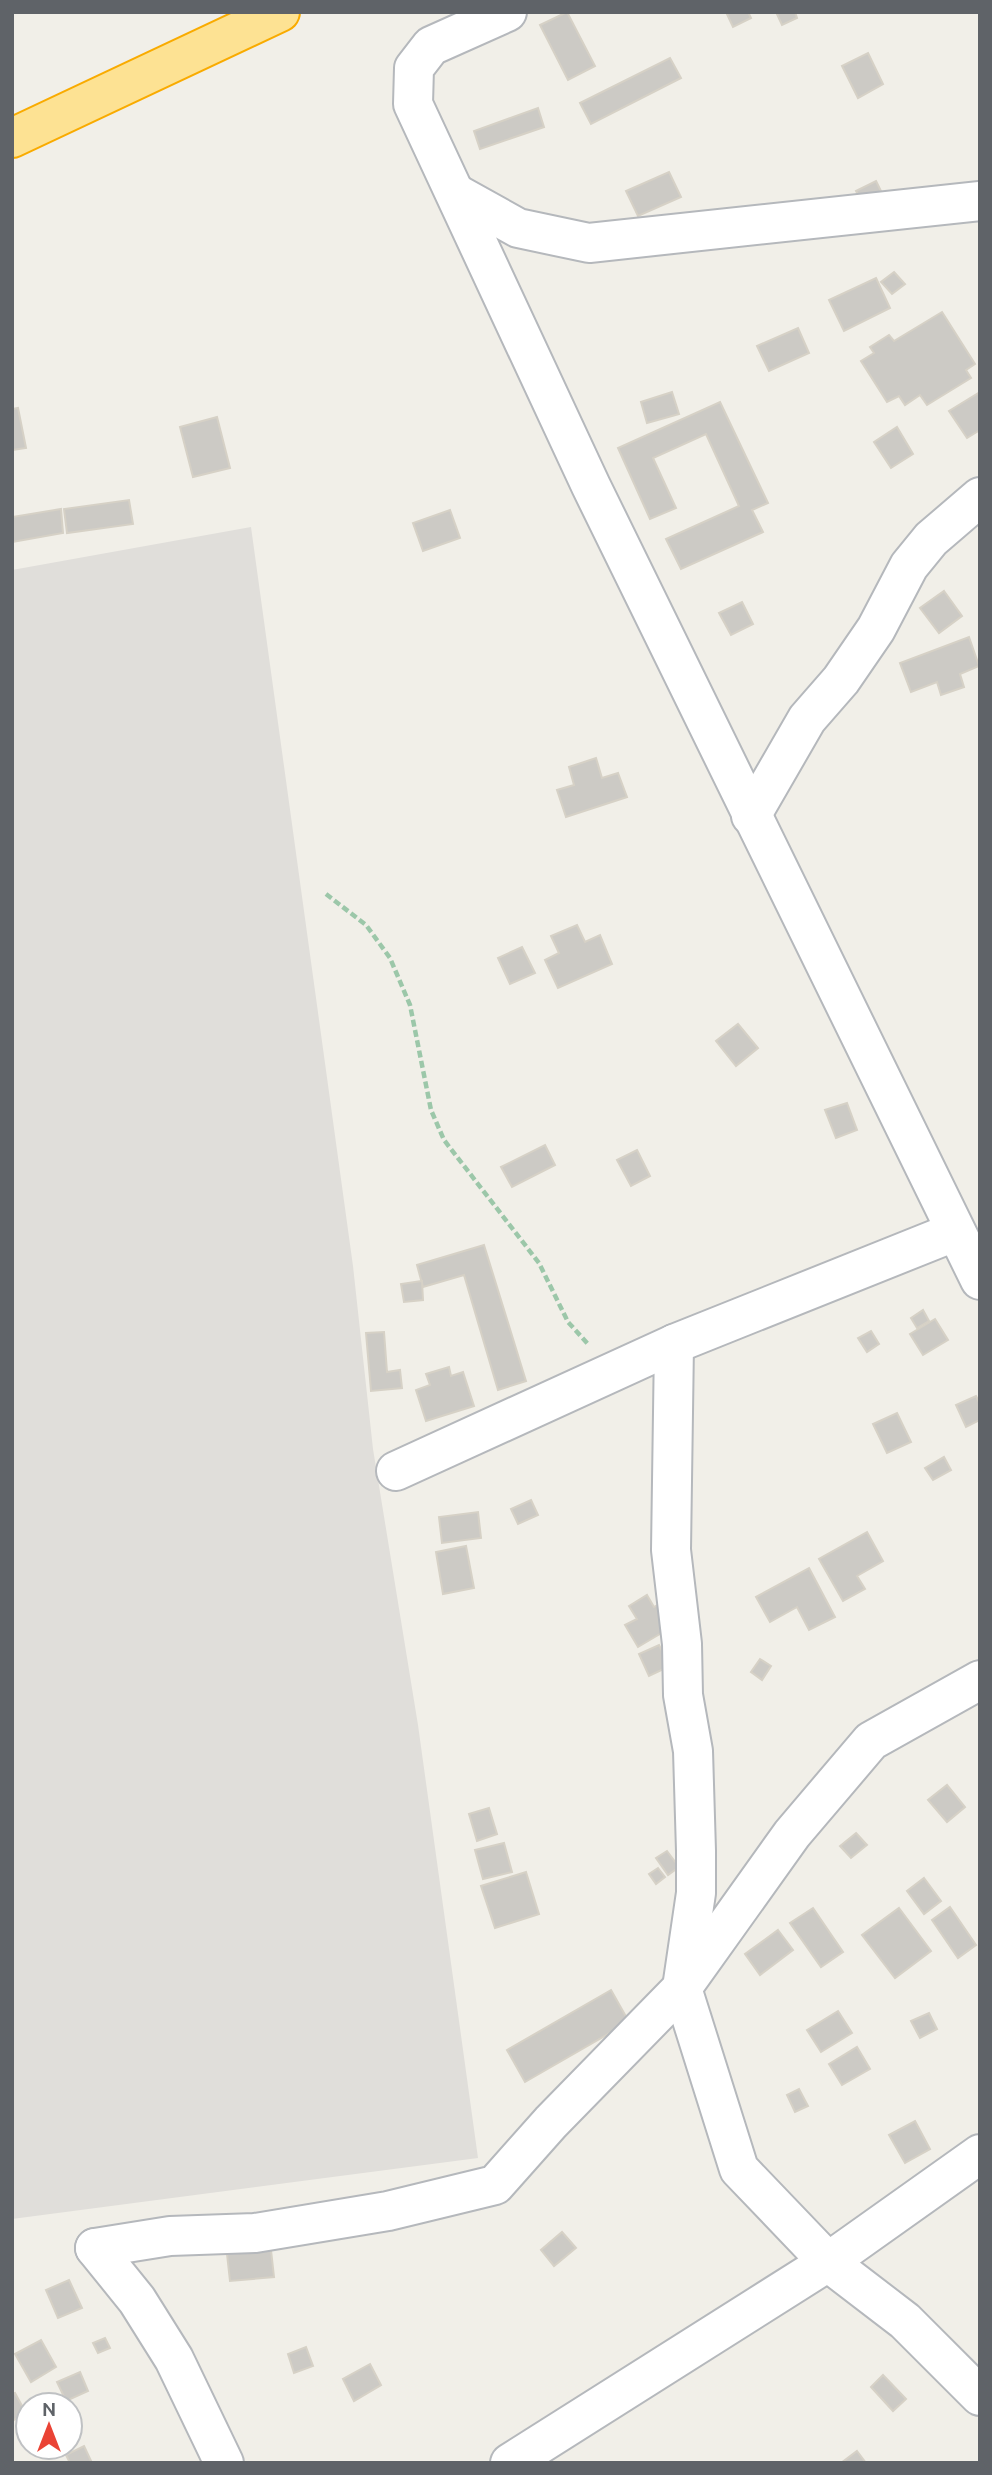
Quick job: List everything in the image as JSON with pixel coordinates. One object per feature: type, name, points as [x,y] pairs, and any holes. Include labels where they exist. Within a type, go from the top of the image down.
[{"type":"highway","points":[[12,138],[281,12]]},
{"type":"street","points":[[507,12],[431,46],[414,68],[413,104],[591,486],[954,1232],[980,1280]]},
{"type":"street","points":[[457,194],[518,228],[589,243],[980,201]]},
{"type":"street","points":[[751,816],[807,719],[841,680],[876,629],[909,566],[930,539],[980,497]]},
{"type":"street","points":[[396,1471],[674,1345],[954,1232]]},
{"type":"street","points":[[674,1345],[671,1550],[682,1644],[683,1695],[693,1751],[696,1851],[696,1893],[682,1988],[738,2169],[828,2262],[905,2321],[980,2396]]},
{"type":"street","points":[[225,2463],[174,2359],[137,2300],[95,2248],[170,2236],[255,2233],[388,2211],[495,2185],[551,2122],[682,1988],[792,1834],[871,1741],[980,1680]]},
{"type":"street","points":[[510,2463],[828,2262],[980,2154]]},
{"type":"path","points":[[326,894],[366,925],[390,958],[410,1005],[431,1110],[444,1140],[539,1263],[568,1322],[615,1372]]},
{"type":"shaded area","points":[[251,527],[353,1266],[373,1449],[418,1725],[478,2158],[12,2219],[12,570]]},
{"type":"building","points":[[567,12],[595,66],[568,80],[540,25]]},
{"type":"building","points":[[726,12],[748,12],[751,18],[733,27]]},
{"type":"building","points":[[776,12],[795,12],[797,18],[782,25]]},
{"type":"building","points":[[868,53],[883,84],[858,98],[842,66]]},
{"type":"building","points":[[670,58],[681,78],[591,124],[580,103]]},
{"type":"building","points":[[538,108],[544,127],[480,149],[474,131]]},
{"type":"building","points":[[669,172],[681,197],[638,216],[626,191]]},
{"type":"building","points":[[876,181],[882,193],[863,204],[856,191]]},
{"type":"building","points":[[894,272],[905,284],[892,294],[881,282]]},
{"type":"building","points":[[876,278],[890,308],[844,331],[829,300]]},
{"type":"building","points":[[942,312],[975,364],[966,370],[971,378],[927,405],[920,395],[905,405],[899,396],[887,402],[861,361],[874,353],[870,347],[889,335],[894,341]]},
{"type":"building","points":[[798,328],[809,353],[769,371],[757,346]]},
{"type":"building","points":[[672,392],[679,414],[647,423],[641,402]]},
{"type":"building","points":[[980,392],[980,430],[967,438],[949,411]]},
{"type":"building","points":[[720,402],[768,503],[752,510],[763,532],[681,569],[666,539],[739,506],[706,434],[653,458],[676,508],[650,519],[618,448]]},
{"type":"building","points":[[18,408],[26,448],[12,450],[12,409]]},
{"type":"building","points":[[217,417],[230,468],[193,477],[180,427]]},
{"type":"building","points":[[897,427],[913,454],[891,468],[874,442]]},
{"type":"building","points":[[129,500],[133,524],[67,533],[64,509]]},
{"type":"building","points":[[61,509],[63,533],[12,542],[12,517]]},
{"type":"building","points":[[450,510],[460,538],[423,551],[413,523]]},
{"type":"building","points":[[944,591],[962,616],[939,633],[920,608]]},
{"type":"building","points":[[742,602],[753,624],[731,635],[719,613]]},
{"type":"building","points":[[969,637],[979,666],[960,674],[964,687],[941,695],[937,682],[911,692],[900,663]]},
{"type":"building","points":[[596,758],[602,778],[618,773],[627,797],[566,817],[557,790],[574,785],[569,767]]},
{"type":"building","points":[[577,925],[585,942],[600,935],[612,964],[558,988],[545,960],[559,953],[551,936]]},
{"type":"building","points":[[522,947],[535,973],[510,984],[498,958]]},
{"type":"building","points":[[738,1024],[758,1048],[736,1066],[716,1041]]},
{"type":"building","points":[[847,1103],[857,1130],[836,1138],[825,1110]]},
{"type":"building","points":[[545,1145],[555,1165],[512,1187],[501,1167]]},
{"type":"building","points":[[637,1150],[650,1176],[631,1186],[617,1160]]},
{"type":"building","points":[[484,1245],[526,1381],[498,1390],[464,1275],[423,1287],[417,1265]]},
{"type":"building","points":[[422,1281],[423,1300],[404,1302],[401,1284]]},
{"type":"building","points":[[923,1310],[929,1321],[917,1328],[911,1318]]},
{"type":"building","points":[[935,1319],[948,1340],[923,1355],[910,1334]]},
{"type":"building","points":[[871,1331],[879,1344],[867,1352],[858,1338]]},
{"type":"building","points":[[384,1332],[387,1372],[400,1370],[402,1388],[371,1391],[366,1333]]},
{"type":"building","points":[[449,1367],[451,1376],[463,1372],[474,1406],[426,1421],[416,1390],[430,1385],[426,1374]]},
{"type":"building","points":[[976,1396],[980,1404],[980,1420],[966,1427],[956,1405]]},
{"type":"building","points":[[897,1413],[911,1442],[887,1453],[873,1424]]},
{"type":"building","points":[[944,1457],[951,1470],[933,1480],[925,1468]]},
{"type":"building","points":[[531,1500],[538,1515],[518,1524],[511,1509]]},
{"type":"building","points":[[478,1512],[481,1538],[442,1543],[439,1517]]},
{"type":"building","points":[[867,1532],[883,1561],[857,1576],[865,1589],[843,1601],[819,1559]]},
{"type":"building","points":[[466,1546],[474,1588],[443,1594],[436,1552]]},
{"type":"building","points":[[809,1568],[835,1617],[809,1630],[797,1607],[770,1622],[756,1597]]},
{"type":"building","points":[[647,1595],[654,1607],[661,1603],[675,1625],[638,1647],[625,1625],[637,1619],[629,1606]]},
{"type":"building","points":[[659,1645],[670,1666],[649,1676],[639,1654]]},
{"type":"building","points":[[760,1659],[771,1666],[762,1680],[751,1672]]},
{"type":"building","points":[[947,1785],[965,1807],[947,1822],[928,1800]]},
{"type":"building","points":[[489,1808],[497,1834],[477,1841],[469,1814]]},
{"type":"building","points":[[856,1833],[867,1845],[851,1858],[840,1846]]},
{"type":"building","points":[[504,1843],[512,1872],[483,1879],[475,1850]]},
{"type":"building","points":[[667,1851],[679,1867],[668,1875],[656,1858]]},
{"type":"building","points":[[658,1868],[665,1877],[656,1884],[649,1874]]},
{"type":"building","points":[[526,1872],[539,1914],[495,1928],[481,1886]]},
{"type":"building","points":[[924,1878],[941,1901],[924,1914],[907,1891]]},
{"type":"building","points":[[950,1907],[976,1945],[958,1958],[932,1920]]},
{"type":"building","points":[[813,1908],[843,1952],[821,1967],[790,1923]]},
{"type":"building","points":[[899,1908],[931,1951],[895,1978],[862,1935]]},
{"type":"building","points":[[778,1930],[793,1950],[760,1975],[745,1954]]},
{"type":"building","points":[[611,1990],[629,2022],[525,2082],[507,2050]]},
{"type":"building","points":[[838,2011],[852,2033],[821,2052],[807,2030]]},
{"type":"building","points":[[929,2013],[937,2029],[920,2038],[911,2021]]},
{"type":"building","points":[[857,2047],[870,2069],[842,2085],[829,2064]]},
{"type":"building","points":[[799,2089],[808,2106],[795,2112],[787,2095]]},
{"type":"building","points":[[915,2121],[930,2149],[905,2163],[889,2135]]},
{"type":"building","points":[[562,2232],[576,2248],[554,2266],[541,2250]]},
{"type":"building","points":[[271,2250],[274,2277],[230,2281],[227,2254]]},
{"type":"building","points":[[69,2280],[82,2308],[58,2318],[46,2290]]},
{"type":"building","points":[[105,2338],[110,2348],[98,2353],[93,2343]]},
{"type":"building","points":[[41,2340],[56,2367],[31,2382],[15,2354]]},
{"type":"building","points":[[306,2347],[313,2366],[294,2373],[288,2354]]},
{"type":"building","points":[[370,2364],[381,2385],[354,2401],[343,2379]]},
{"type":"building","points":[[80,2372],[88,2391],[61,2391],[57,2382]]},
{"type":"building","points":[[883,2375],[906,2399],[893,2411],[871,2387]]},
{"type":"building","points":[[14,2393],[12,2421],[12,2394]]},
{"type":"building","points":[[84,2446],[92,2463],[69,2461],[84,2461]]},
{"type":"building","points":[[857,2451],[866,2463],[841,2463]]}]
